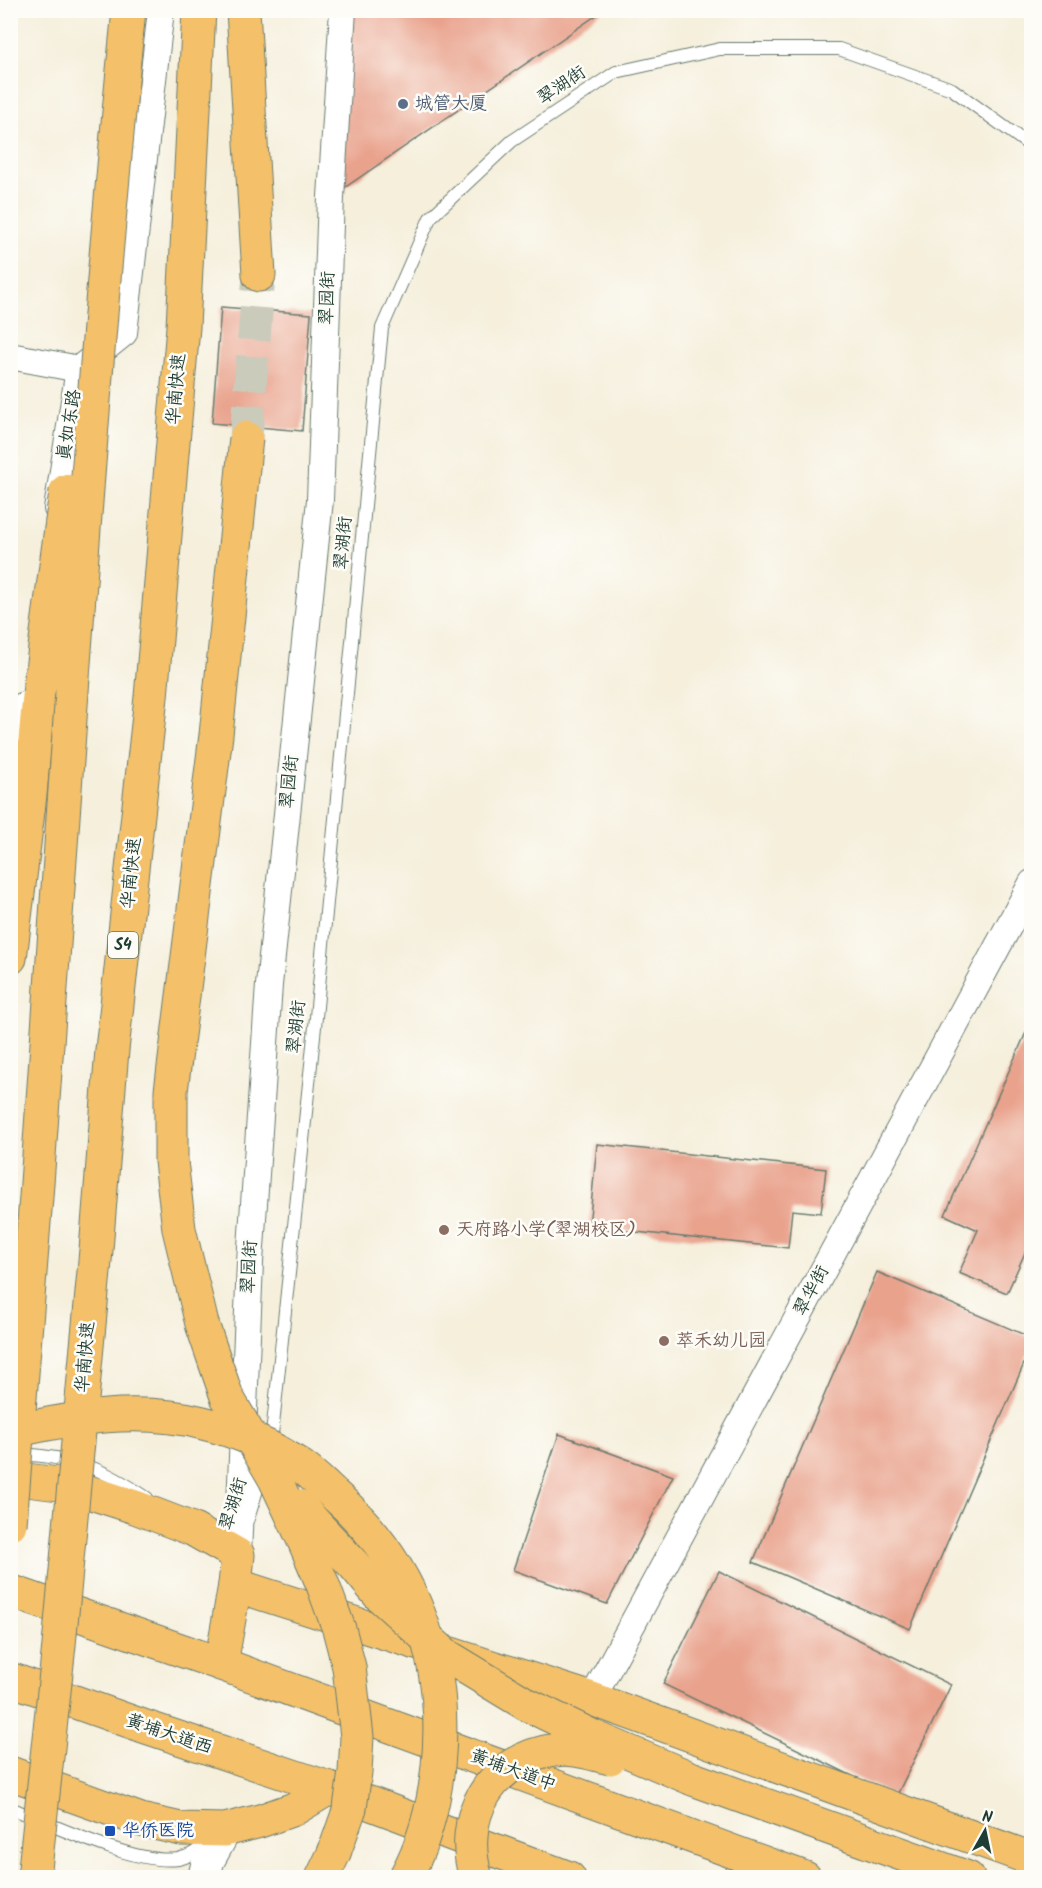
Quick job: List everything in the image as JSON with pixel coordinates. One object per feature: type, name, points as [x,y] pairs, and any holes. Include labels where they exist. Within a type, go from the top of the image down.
[{"type":"main road","points":[[10,1524],[36,1196],[75,623],[112,172],[129,10]]},
{"type":"main road","name":"华南快速","points":[[34,1878],[62,1622],[112,1050],[151,697],[183,327],[199,10]]},
{"type":"main road","points":[[243,10],[259,275]]},
{"type":"main road","points":[[10,958],[54,566],[112,172]]},
{"type":"main road","points":[[246,438],[216,735],[171,1091],[171,1161],[179,1229],[202,1324],[227,1397],[275,1479],[310,1554],[331,1607],[349,1667],[357,1737],[355,1772],[350,1808],[334,1853],[322,1878]]},
{"type":"main road","points":[[10,1432],[71,1420],[125,1414],[152,1414],[204,1423],[239,1434],[280,1453],[302,1467],[365,1524],[386,1550],[404,1578],[416,1606],[427,1635],[437,1695],[440,1750],[433,1803],[423,1841],[405,1878]]},
{"type":"main road","points":[[10,1478],[67,1485],[135,1507],[192,1529],[236,1570],[1032,1859]]},
{"type":"main road","points":[[275,1479],[354,1564],[380,1596],[447,1656],[526,1704],[594,1737],[693,1779],[968,1878]]},
{"type":"main road","points":[[10,1592],[221,1664],[236,1570]]},
{"type":"main road","name":"黄埔大道中","points":[[221,1664],[805,1878]]},
{"type":"main road","name":"黄埔大道西","points":[[10,1679],[329,1788]]},
{"type":"main road","points":[[476,1878],[471,1861],[470,1841],[478,1803],[488,1785],[519,1762],[555,1749],[573,1750],[693,1779]]},
{"type":"main road","points":[[10,1773],[141,1820],[181,1829],[225,1830],[260,1821],[294,1809],[329,1788],[569,1878]]},
{"type":"street","name":"真如东路","points":[[10,788],[79,369],[124,333],[161,10]]},
{"type":"street","name":"翠园街","points":[[236,1570],[250,1262],[269,985],[320,500],[331,197],[343,10]]},
{"type":"street","points":[[10,356],[79,369]]},
{"type":"street","name":"翠华街","points":[[592,1699],[1032,883]]},
{"type":"street","points":[[204,1878],[208,1861],[225,1830]]},
{"type":"lane","name":"翠湖街","points":[[236,1570],[271,1442],[319,993],[382,328],[430,218],[513,141],[616,72],[720,50],[839,49],[952,89],[1032,147]]},
{"type":"lane","points":[[10,1454],[63,1459],[104,1472],[117,1478],[192,1529]]},
{"type":"lane","points":[[10,1808],[125,1852],[160,1860],[180,1859],[195,1853],[225,1830]]},
{"type":"building","name":"城管大厦","points":[[343,10],[604,10],[331,197]]},
{"type":"building","points":[[221,307],[311,314],[302,431],[212,423]]},
{"type":"building","points":[[1032,1019],[1032,1237],[1007,1293],[959,1273],[978,1230],[945,1215]]},
{"type":"building","points":[[597,1144],[826,1169],[821,1213],[792,1210],[788,1248],[589,1227]]},
{"type":"building","points":[[877,1272],[1032,1338],[1032,1345],[910,1629],[753,1562]]},
{"type":"building","points":[[559,1434],[673,1476],[607,1604],[513,1570]]},
{"type":"building","points":[[719,1571],[951,1685],[896,1797],[663,1684]]},
{"type":"tunnel","points":[[246,438],[259,275]]},
{"type":"place","name":"城管大厦","points":[[403,104]]},
{"type":"place","name":"天府路小学(翠湖校区)","points":[[444,1230]]},
{"type":"place","name":"萃禾幼儿园","points":[[664,1341]]},
{"type":"place","name":"华侨医院","points":[[110,1831]]}]
